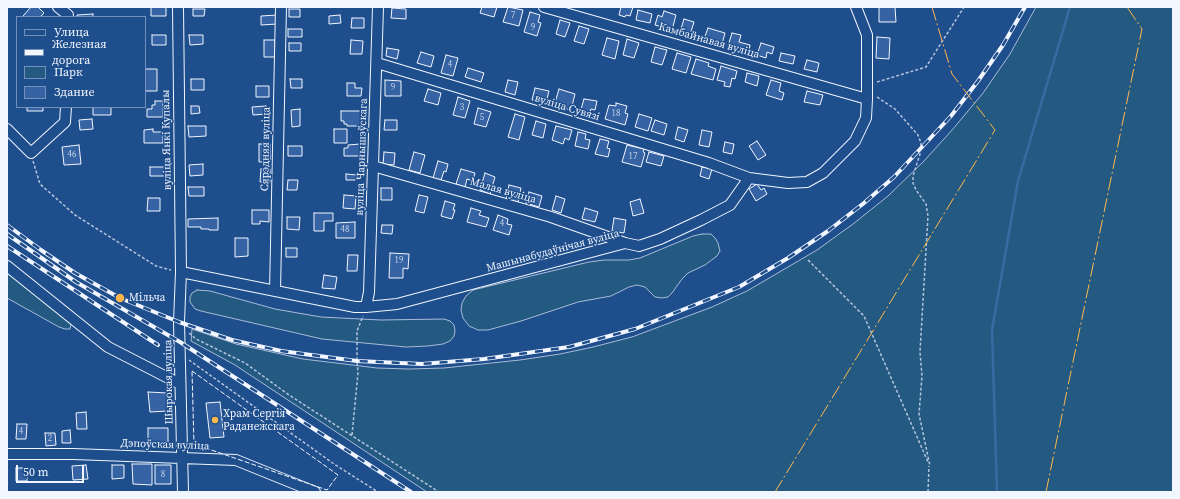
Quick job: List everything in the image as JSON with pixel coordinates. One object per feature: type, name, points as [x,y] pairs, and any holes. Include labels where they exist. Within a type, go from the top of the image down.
[{"type":"street","points":[[58,7],[68,13]]},
{"type":"street","name":"вуліца Янкі Купалы","points":[[178,7],[181,272]]},
{"type":"street","name":"Сярэдняя вуліца","points":[[275,291],[281,7]]},
{"type":"street","name":"вуліца Чарнышэўскага","points":[[366,307],[368,292],[378,7]]},
{"type":"street","name":"Камбайнавая вуліца","points":[[544,7],[867,99]]},
{"type":"street","points":[[749,178],[788,183],[806,182],[823,173],[855,141],[866,118],[867,99],[867,34],[856,7]]},
{"type":"street","name":"вуліца Сувязі","points":[[377,63],[709,163],[749,178]]},
{"type":"street","points":[[7,129],[31,154],[65,122],[66,108]]},
{"type":"street","name":"Малая вуліца","points":[[373,166],[551,217],[625,244]]},
{"type":"street","name":"Машынабудаўнічая вуліца","points":[[181,272],[355,307],[397,304],[625,244],[639,246],[660,239],[730,205],[749,178]]},
{"type":"street","points":[[7,266],[108,347],[180,384]]},
{"type":"street","name":"Шырокая вуліца","points":[[181,272],[179,322],[183,492]]},
{"type":"street","name":"Дэпоўская вуліца","points":[[7,454],[73,454],[236,460],[315,492]]},
{"type":"path","points":[[928,492],[930,466],[919,414],[922,376],[920,352],[928,216],[926,204],[913,183],[913,176],[920,154],[921,143],[918,135],[895,109],[876,97],[867,86],[926,67],[964,7]]},
{"type":"path","points":[[31,154],[40,184],[75,215],[156,266],[181,272]]},
{"type":"path","points":[[808,260],[864,316],[930,466]]},
{"type":"path","points":[[352,436],[358,373],[357,331],[366,307]]},
{"type":"path","points":[[180,325],[196,339],[245,363],[289,395],[439,492]]},
{"type":"path","points":[[180,354],[334,464],[378,492]]},
{"type":"green space","points":[[1036,7],[1173,7],[1173,492],[427,492],[235,365],[191,341],[192,329],[236,344],[303,359],[377,368],[444,368],[520,360],[593,347],[632,337],[712,307],[747,291],[817,250],[888,196],[924,161],[983,93],[1010,54]]},
{"type":"green space","points":[[711,234],[718,243],[720,251],[717,256],[705,265],[688,273],[668,297],[655,297],[645,287],[637,285],[629,287],[611,296],[578,302],[521,321],[488,330],[478,330],[469,326],[463,318],[461,310],[462,303],[466,296],[473,290],[589,262],[640,258],[693,236]]},
{"type":"green space","points":[[7,271],[68,319],[71,324],[70,329],[59,327],[7,298]]},
{"type":"green space","points":[[197,290],[210,291],[275,309],[321,317],[381,320],[444,319],[450,321],[454,325],[455,331],[454,336],[450,341],[443,344],[428,346],[406,347],[322,339],[195,309],[190,302],[190,297],[192,293]]},
{"type":"building","points":[[31,7],[38,7],[44,13],[41,16],[23,16]]},
{"type":"building","points":[[151,7],[166,7],[166,16],[151,16]]},
{"type":"building","points":[[482,7],[497,7],[494,17],[480,13]]},
{"type":"building","points":[[508,7],[523,10],[519,26],[503,22]]},
{"type":"building","points":[[621,7],[633,7],[630,16],[626,15],[625,17],[619,15]]},
{"type":"building","points":[[879,7],[895,7],[896,22],[879,22]]},
{"type":"building","points":[[392,8],[406,9],[406,19],[391,18]]},
{"type":"building","points":[[193,9],[205,9],[204,16],[193,16]]},
{"type":"building","points":[[289,9],[300,9],[300,17],[289,17]]},
{"type":"building","points":[[638,10],[652,14],[650,23],[636,20]]},
{"type":"building","points":[[664,11],[676,15],[672,30],[655,25],[658,15],[662,17]]},
{"type":"building","points":[[530,12],[540,15],[538,22],[541,23],[537,36],[524,32]]},
{"type":"building","points":[[93,14],[93,16],[77,16]]},
{"type":"building","points":[[277,15],[277,24],[261,25],[261,16]]},
{"type":"building","points":[[340,15],[341,23],[329,24],[329,16]]},
{"type":"building","points":[[352,18],[364,18],[364,28],[351,28]]},
{"type":"building","points":[[684,19],[694,22],[690,35],[680,32]]},
{"type":"building","points":[[560,20],[570,23],[565,37],[556,34]]},
{"type":"building","points":[[579,26],[589,29],[584,44],[574,41]]},
{"type":"building","points":[[708,28],[725,33],[722,44],[704,39]]},
{"type":"building","points":[[288,29],[302,29],[302,37],[288,37]]},
{"type":"building","points":[[732,33],[741,35],[739,42],[750,45],[749,51],[728,46]]},
{"type":"building","points":[[152,35],[166,35],[166,45],[152,45]]},
{"type":"building","points":[[189,35],[203,35],[203,44],[190,45]]},
{"type":"building","points":[[877,37],[890,38],[889,59],[876,58]]},
{"type":"building","points":[[607,38],[619,41],[615,59],[602,55]]},
{"type":"building","points":[[627,39],[639,43],[634,58],[623,55]]},
{"type":"building","points":[[264,40],[275,40],[275,57],[264,57]]},
{"type":"building","points":[[351,40],[363,41],[362,54],[350,54]]},
{"type":"building","points":[[289,43],[301,43],[301,51],[289,51]]},
{"type":"building","points":[[761,43],[774,47],[772,54],[767,52],[766,58],[757,55]]},
{"type":"building","points":[[655,47],[667,50],[662,65],[651,62]]},
{"type":"building","points":[[387,48],[399,50],[397,59],[386,56]]},
{"type":"building","points":[[421,52],[434,56],[431,67],[417,63]]},
{"type":"building","points":[[677,53],[691,57],[686,73],[672,69]]},
{"type":"building","points":[[781,53],[795,56],[793,64],[779,61]]},
{"type":"building","points":[[446,55],[458,58],[453,76],[441,73]]},
{"type":"building","points":[[696,59],[709,63],[708,66],[716,69],[713,80],[691,74]]},
{"type":"building","points":[[807,60],[819,63],[817,72],[804,69]]},
{"type":"building","points":[[721,66],[737,71],[735,79],[732,78],[730,87],[724,86],[725,82],[717,80]]},
{"type":"building","points":[[468,68],[484,73],[481,82],[465,77]]},
{"type":"building","points":[[146,69],[157,69],[157,91],[146,91]]},
{"type":"building","points":[[747,73],[759,76],[757,86],[745,82]]},
{"type":"building","points":[[191,79],[204,79],[204,90],[191,90]]},
{"type":"building","points":[[290,79],[302,79],[302,88],[291,88]]},
{"type":"building","points":[[385,80],[401,81],[401,96],[385,96]]},
{"type":"building","points":[[508,80],[518,82],[515,95],[505,92]]},
{"type":"building","points":[[771,80],[781,83],[779,91],[784,93],[782,100],[766,95]]},
{"type":"building","points":[[347,83],[355,83],[355,88],[362,88],[361,96],[347,96]]},
{"type":"building","points":[[256,86],[269,86],[269,97],[256,97]]},
{"type":"building","points":[[535,88],[549,91],[546,103],[532,100]]},
{"type":"building","points":[[428,89],[441,93],[438,105],[424,101]]},
{"type":"building","points":[[559,89],[575,94],[571,110],[554,106]]},
{"type":"building","points":[[807,91],[823,95],[820,105],[804,102]]},
{"type":"building","points":[[458,97],[470,101],[465,118],[453,115]]},
{"type":"building","points":[[584,99],[597,101],[595,110],[591,109],[589,115],[580,113]]},
{"type":"building","points":[[155,101],[163,101],[163,117],[147,117],[147,109],[152,109],[152,105],[155,105]]},
{"type":"building","points":[[616,103],[627,106],[625,113],[628,114],[625,125],[605,119],[609,105],[616,106]]},
{"type":"building","points":[[191,106],[199,106],[200,113],[191,114]]},
{"type":"building","points":[[266,106],[267,114],[253,115],[252,107]]},
{"type":"building","points":[[27,108],[43,108],[43,111],[27,111]]},
{"type":"building","points":[[93,108],[111,108],[111,115],[93,115]]},
{"type":"building","points":[[478,108],[491,112],[486,127],[474,124]]},
{"type":"building","points":[[300,109],[300,126],[292,127],[291,110]]},
{"type":"building","points":[[341,111],[361,111],[361,126],[347,126],[347,124],[344,124],[344,121],[341,121]]},
{"type":"building","points":[[515,114],[525,117],[519,140],[508,137]]},
{"type":"building","points":[[639,114],[652,118],[648,131],[635,127]]},
{"type":"building","points":[[92,119],[93,129],[80,130],[79,120]]},
{"type":"building","points":[[385,120],[397,120],[397,130],[384,130]]},
{"type":"building","points":[[655,120],[667,124],[664,135],[651,131]]},
{"type":"building","points":[[536,121],[546,124],[543,138],[532,135]]},
{"type":"building","points":[[188,126],[206,126],[206,136],[189,137]]},
{"type":"building","points":[[556,126],[572,130],[569,140],[565,138],[563,144],[552,140]]},
{"type":"building","points":[[678,127],[688,130],[684,142],[675,139]]},
{"type":"building","points":[[153,129],[153,132],[163,132],[163,143],[144,143],[144,130]]},
{"type":"building","points":[[334,129],[347,129],[347,143],[334,143]]},
{"type":"building","points":[[702,130],[712,132],[709,147],[699,145]]},
{"type":"building","points":[[578,132],[586,134],[585,139],[590,140],[588,149],[575,146]]},
{"type":"building","points":[[600,139],[609,141],[607,148],[610,149],[608,157],[595,154]]},
{"type":"building","points":[[757,141],[766,155],[758,160],[749,146]]},
{"type":"building","points":[[725,142],[734,144],[732,154],[723,152]]},
{"type":"building","points":[[259,144],[270,144],[270,162],[259,162]]},
{"type":"building","points":[[360,144],[360,156],[344,156],[344,148],[348,148],[348,145]]},
{"type":"building","points":[[79,145],[81,164],[64,165],[62,147]]},
{"type":"building","points":[[627,145],[644,149],[643,152],[645,153],[641,167],[622,162]]},
{"type":"building","points":[[288,146],[302,146],[302,156],[288,156]]},
{"type":"building","points":[[384,152],[395,153],[394,165],[383,164]]},
{"type":"building","points":[[414,152],[425,155],[420,173],[409,170]]},
{"type":"building","points":[[649,152],[664,156],[661,166],[646,162]]},
{"type":"building","points":[[438,161],[448,164],[446,172],[444,171],[441,180],[433,178]]},
{"type":"building","points":[[203,164],[203,175],[190,176],[189,165]]},
{"type":"building","points":[[150,167],[166,167],[166,176],[150,176]]},
{"type":"building","points":[[702,167],[712,169],[709,179],[700,176]]},
{"type":"building","points":[[261,169],[270,169],[270,182],[260,182]]},
{"type":"building","points":[[461,169],[475,173],[473,181],[467,179],[465,187],[456,184]]},
{"type":"building","points":[[485,173],[495,177],[490,194],[480,190]]},
{"type":"building","points":[[346,174],[357,175],[357,180],[346,180]]},
{"type":"building","points":[[288,180],[298,180],[297,190],[287,190]]},
{"type":"building","points":[[757,184],[761,190],[764,188],[767,194],[756,201],[749,189]]},
{"type":"building","points":[[509,185],[521,188],[518,202],[506,199]]},
{"type":"building","points":[[188,187],[204,187],[204,196],[189,196]]},
{"type":"building","points":[[381,188],[392,188],[392,200],[381,200]]},
{"type":"building","points":[[529,192],[542,196],[539,207],[526,203]]},
{"type":"building","points":[[344,195],[356,196],[355,209],[343,208]]},
{"type":"building","points":[[419,195],[428,197],[424,213],[415,211]]},
{"type":"building","points":[[556,196],[565,199],[561,213],[552,210]]},
{"type":"building","points":[[148,198],[160,198],[160,211],[147,211]]},
{"type":"building","points":[[640,199],[644,213],[633,216],[630,202]]},
{"type":"building","points":[[445,201],[455,204],[452,219],[441,216]]},
{"type":"building","points":[[471,208],[481,211],[479,215],[489,218],[486,227],[467,222]]},
{"type":"building","points":[[585,208],[598,212],[595,222],[582,219]]},
{"type":"building","points":[[252,210],[269,210],[269,222],[260,221],[260,224],[252,224]]},
{"type":"building","points":[[314,213],[333,213],[333,221],[324,221],[324,231],[314,231]]},
{"type":"building","points":[[498,215],[508,219],[507,224],[512,225],[509,235],[493,230]]},
{"type":"building","points":[[287,217],[300,217],[299,230],[287,229]]},
{"type":"building","points":[[218,218],[218,230],[201,229],[201,227],[188,227],[188,219]]},
{"type":"building","points":[[614,218],[626,220],[624,233],[612,231]]},
{"type":"building","points":[[355,222],[355,238],[336,238],[336,223]]},
{"type":"building","points":[[382,225],[393,225],[392,234],[381,233]]},
{"type":"building","points":[[235,238],[248,238],[248,256],[235,257]]},
{"type":"building","points":[[286,248],[297,248],[297,257],[286,257]]},
{"type":"building","points":[[390,253],[409,254],[408,269],[403,268],[403,278],[389,278]]},
{"type":"building","points":[[348,255],[358,255],[357,271],[347,271]]},
{"type":"building","points":[[324,275],[337,277],[335,289],[322,288]]},
{"type":"building","points":[[148,392],[168,393],[168,411],[150,412]]},
{"type":"building","name":"Храм Сергія Раданежскага","points":[[220,402],[224,437],[210,438],[206,403]]},
{"type":"building","points":[[86,412],[87,429],[77,429],[76,413]]},
{"type":"building","points":[[17,424],[27,424],[26,439],[16,439]]},
{"type":"building","points":[[148,428],[168,428],[168,445],[148,445]]},
{"type":"building","points":[[70,430],[71,443],[62,443],[62,431]]},
{"type":"building","points":[[45,433],[55,433],[56,445],[46,446]]},
{"type":"building","points":[[132,464],[152,464],[152,485],[133,484]]},
{"type":"building","points":[[86,465],[88,479],[73,480],[72,466]]},
{"type":"building","points":[[112,465],[124,465],[124,478],[112,479]]},
{"type":"building","points":[[155,465],[171,465],[171,484],[155,484]]},
{"type":"building","points":[[16,468],[27,468],[27,481],[16,481]]},
{"type":"waterway","points":[[997,492],[992,330],[1018,181],[1070,7]]},
{"type":"railway","points":[[7,225],[75,273],[120,298],[179,322],[232,340],[281,351],[357,361],[422,364],[484,359],[569,347],[635,329],[739,287],[788,258],[828,231],[894,177],[951,116],[1003,45],[1025,7]]},
{"type":"railway","points":[[7,234],[76,282],[180,342],[411,492]]},
{"type":"railway","points":[[7,246],[158,345]]},
{"type":"fence","points":[[192,371],[338,475],[327,490],[194,444],[192,371]]},
{"type":"power","points":[[775,492],[995,130],[952,74],[932,7]]},
{"type":"power","points":[[1046,492],[1142,29],[1127,7]]},
{"type":"place","name":"Мільча","points":[[120,298]]},
{"type":"place","name":"Храм Сергія Раданежскага","points":[[215,420]]}]
